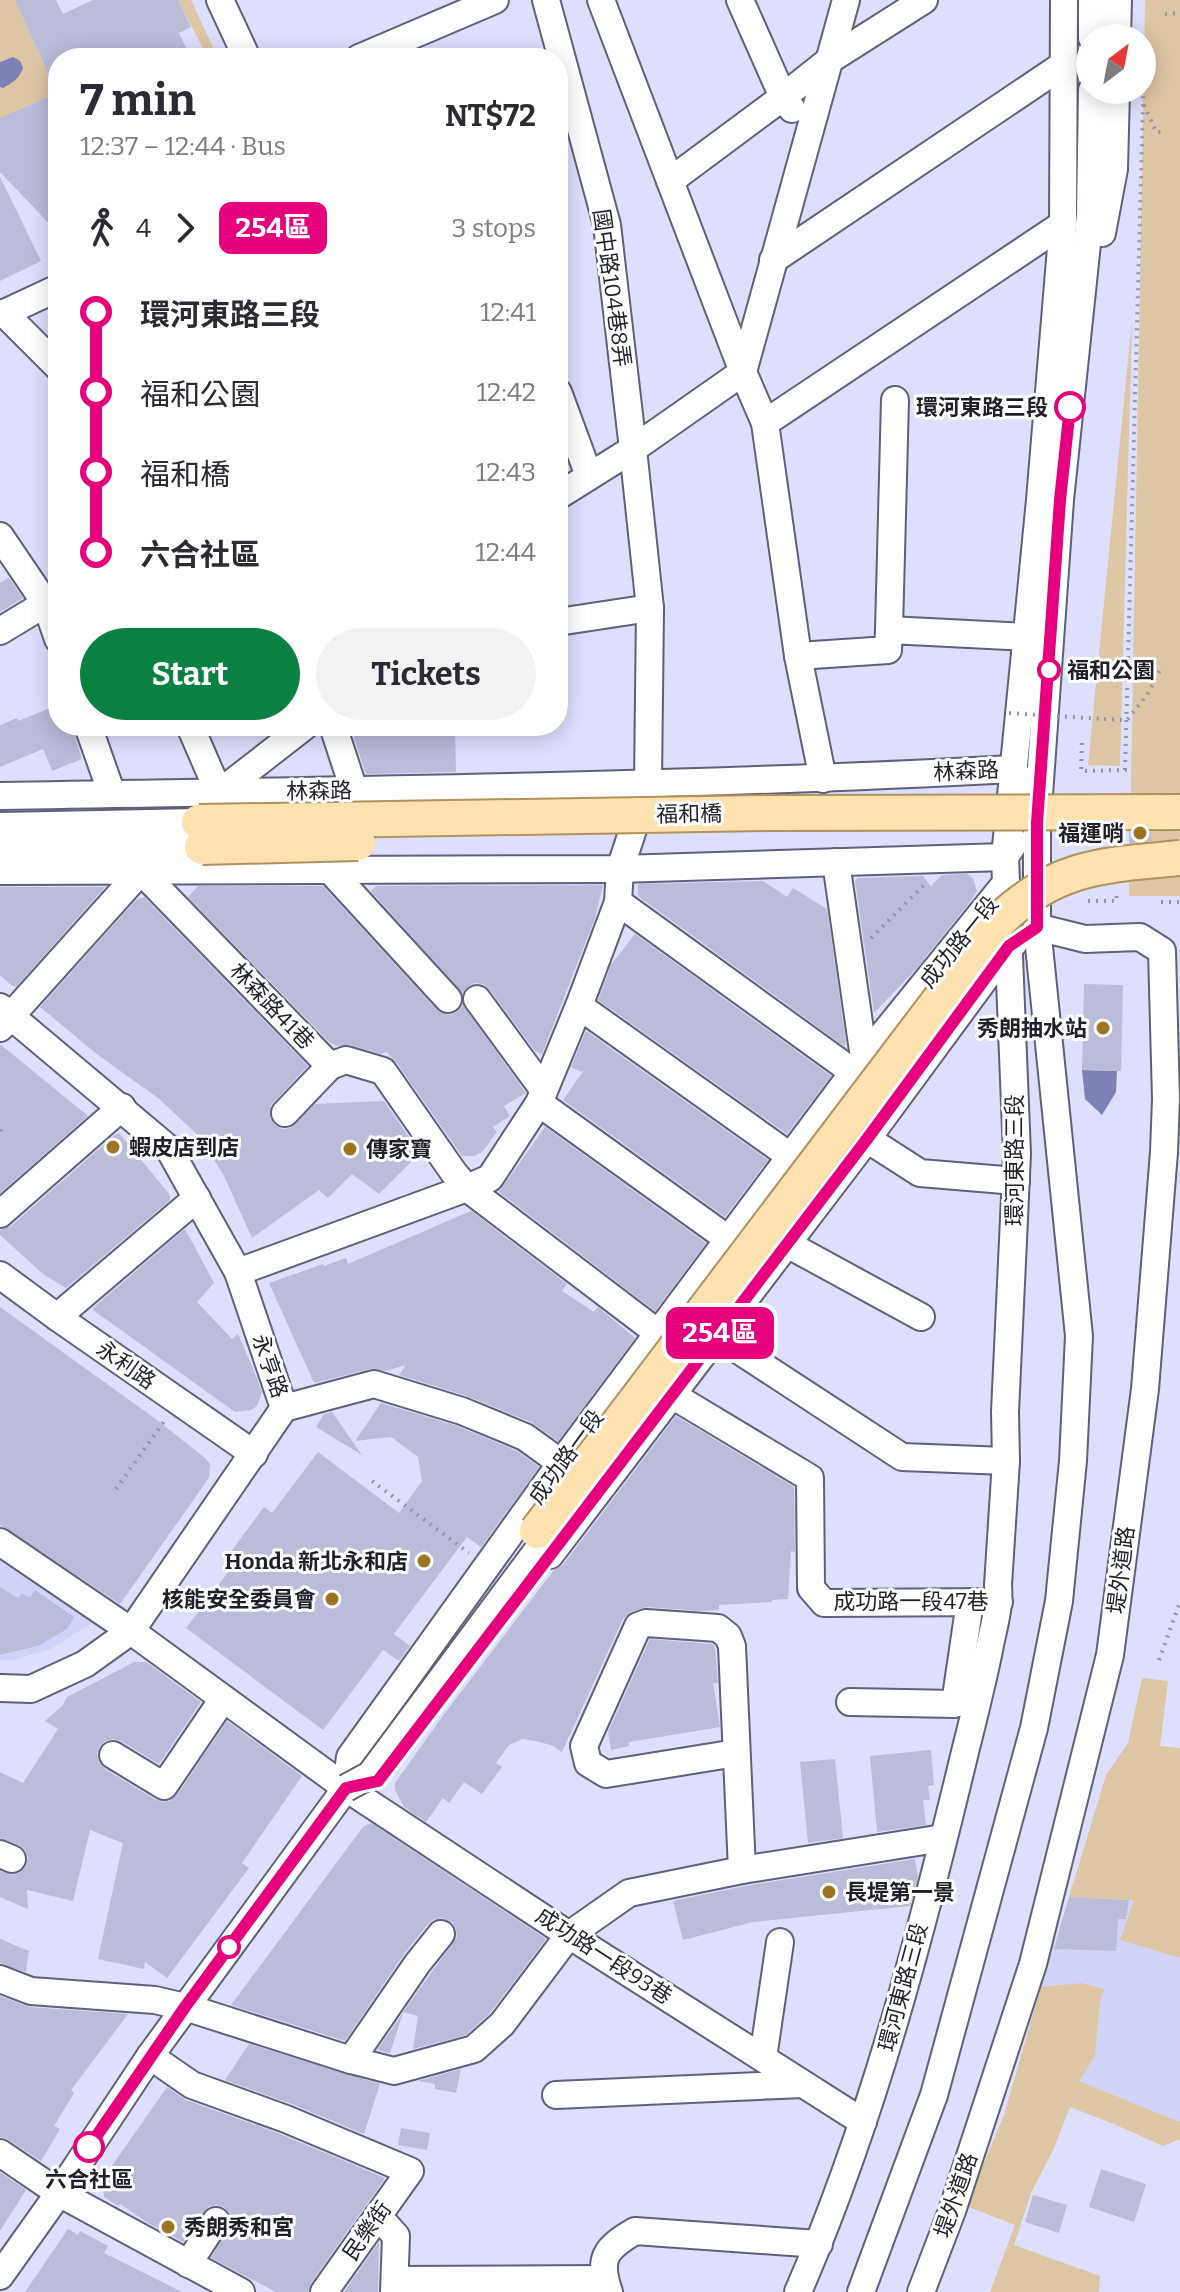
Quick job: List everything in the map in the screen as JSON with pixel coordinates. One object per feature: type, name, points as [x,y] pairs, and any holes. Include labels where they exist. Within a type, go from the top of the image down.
[{"type":"main road","name":"福和橋","points":[[201,835],[770,813],[1180,812]]},
{"type":"main road","name":"福和橋","points":[[201,835],[1180,834]]},
{"type":"main road","points":[[537,1531],[1000,920],[1022,900],[1057,879],[1106,865],[1180,858]]},
{"type":"street","points":[[220,0],[242,48]]},
{"type":"street","points":[[408,48],[446,9],[495,0]]},
{"type":"street","name":"國中路104巷8弄","points":[[546,0],[559,48]]},
{"type":"street","points":[[601,0],[765,423],[798,656],[823,779]]},
{"type":"street","points":[[740,0],[783,97],[809,133]]},
{"type":"street","points":[[568,490],[633,449],[743,372],[846,0]]},
{"type":"street","points":[[670,181],[831,59],[924,0]]},
{"type":"street","name":"環河東路三段","points":[[798,2292],[819,2244],[885,2056],[984,1677],[999,1602],[1017,1154],[1005,857],[1063,224],[1064,0]]},
{"type":"street","points":[[1092,0],[1092,24]]},
{"type":"street","points":[[1117,24],[1118,0]]},
{"type":"street","points":[[773,260],[1063,65]]},
{"type":"street","name":"國中路104巷8弄","points":[[238,1272],[490,1178],[541,1096],[618,902],[620,869],[648,784],[650,608],[607,225],[568,81]]},
{"type":"street","name":"環河東路三段","points":[[861,2292],[934,2095],[1034,1728],[1059,1601],[1073,1461],[1079,1336],[1037,927],[1039,811],[1060,500],[1090,215],[1092,104]]},
{"type":"street","points":[[1074,369],[1081,352],[1114,169],[1116,104]]},
{"type":"street","points":[[765,423],[1063,224]]},
{"type":"street","points":[[48,293],[2,314],[48,358]]},
{"type":"street","points":[[798,656],[888,650],[895,400]]},
{"type":"street","points":[[568,419],[589,476]]},
{"type":"street","points":[[0,536],[48,595]]},
{"type":"street","points":[[0,631],[48,602]]},
{"type":"street","points":[[568,620],[650,608]]},
{"type":"street","points":[[889,630],[1026,637]]},
{"type":"street","points":[[92,736],[112,794]]},
{"type":"street","points":[[194,736],[219,793],[292,736]]},
{"type":"street","points":[[336,736],[354,790]]},
{"type":"street","name":"林森路","points":[[0,796],[648,784],[1013,769],[1039,811]]},
{"type":"street","points":[[0,871],[620,869],[1005,857],[1039,811]]},
{"type":"street","points":[[0,826],[201,835]]},
{"type":"street","points":[[0,851],[201,835]]},
{"type":"street","points":[[836,862],[850,960],[858,1065]]},
{"type":"street","points":[[328,868],[448,999]]},
{"type":"street","points":[[3,1016],[141,871]]},
{"type":"street","name":"林森路41巷","points":[[141,871],[330,1066],[346,1060],[383,1071],[467,1188],[658,1333]]},
{"type":"street","points":[[346,1788],[370,1775],[1004,929],[1032,904],[1048,895],[1106,873],[1180,873]]},
{"type":"street","name":"成功路一段","points":[[4,2261],[59,2193],[150,2056],[346,1788],[350,1757],[561,1463],[858,1065],[1006,883],[1037,927],[1009,946],[905,1089],[378,1781],[346,1788]]},
{"type":"street","points":[[618,902],[858,1065],[905,1089]]},
{"type":"street","name":"堤外道路","points":[[921,2292],[952,2211],[1033,1964],[1057,1871],[1110,1655],[1145,1389],[1164,1152],[1166,1099],[1162,951],[1140,937],[1085,939],[1037,927]]},
{"type":"street","points":[[477,999],[541,1096],[728,1239]]},
{"type":"street","points":[[579,1006],[790,1156]]},
{"type":"street","name":"永亨路","points":[[0,1688],[31,1689],[85,1664],[131,1631],[284,1408],[238,1272],[169,1149],[122,1107],[3,1016]]},
{"type":"street","points":[[285,1113],[330,1066]]},
{"type":"street","points":[[0,1214],[122,1107]]},
{"type":"street","points":[[867,1139],[920,1173],[1016,1181]]},
{"type":"street","points":[[57,1317],[197,1198]]},
{"type":"street","points":[[787,1244],[921,1317]]},
{"type":"street","name":"永利路","points":[[0,1275],[254,1454]]},
{"type":"street","points":[[717,1336],[902,1457],[1006,1461]]},
{"type":"street","points":[[284,1408],[374,1384],[462,1411],[525,1437],[561,1463]]},
{"type":"street","name":"成功路一段47巷","points":[[672,1395],[810,1478],[811,1588],[824,1603],[999,1602]]},
{"type":"street","name":"成功路一段93巷","points":[[0,1542],[131,1631],[346,1788],[569,1935],[863,2122]]},
{"type":"street","points":[[850,1702],[955,1704],[970,1602]]},
{"type":"street","points":[[736,1753],[606,1774],[588,1763],[584,1746],[638,1626],[646,1623],[718,1628],[728,1636],[732,1646],[742,1870]]},
{"type":"street","points":[[113,1755],[164,1786],[223,1699]]},
{"type":"street","points":[[0,1979],[31,1991],[155,2000],[185,2007],[394,2071],[474,2049],[502,2024],[569,1935],[629,1893],[742,1870],[943,1838]]},
{"type":"street","points":[[351,2060],[441,1934]]},
{"type":"street","points":[[763,2058],[780,1942]]},
{"type":"street","name":"民樂街","points":[[150,2056],[192,2085],[286,2119],[410,2171],[324,2292]]},
{"type":"street","points":[[556,2095],[803,2084]]},
{"type":"street","points":[[0,2153],[59,2193],[241,2292]]},
{"type":"street","points":[[378,2216],[396,2236],[395,2286],[607,2286],[603,2264],[612,2244],[635,2231],[819,2244]]},
{"type":"street","points":[[188,2264],[216,2221]]},
{"type":"path","points":[[1165,14],[1180,13]]},
{"type":"path","points":[[1143,104],[1156,132],[1162,132]]},
{"type":"path","points":[[1082,743],[1081,771],[1125,770],[1143,104]]},
{"type":"path","points":[[1127,720],[1147,695],[1161,668]]},
{"type":"path","points":[[1009,713],[1127,720]]},
{"type":"path","points":[[850,960],[950,859]]},
{"type":"path","points":[[1093,901],[1117,901],[1116,883]]},
{"type":"path","points":[[1161,902],[1180,902]]},
{"type":"path","points":[[116,1489],[178,1401]]},
{"type":"path","points":[[372,1481],[487,1567]]},
{"type":"path","points":[[1159,1660],[1180,1602]]},
{"type":"shaded area","points":[[0,0],[15,0],[48,73],[48,97],[0,118]]},
{"type":"shaded area","points":[[178,0],[191,0],[213,48],[203,48]]},
{"type":"shaded area","points":[[1145,0],[1180,0],[1180,896],[1129,896],[1143,104],[1156,104],[1156,24],[1145,24]]},
{"type":"shaded area","points":[[1132,320],[1120,766],[1088,765]]},
{"type":"shaded area","points":[[0,1557],[93,1622],[51,1649],[13,1660],[0,1660]]},
{"type":"shaded area","points":[[1142,1678],[1168,1681],[1160,1746],[1180,1748],[1180,1958],[1120,1940],[1134,1900],[1069,1897],[1106,1775],[1128,1743]]},
{"type":"shaded area","points":[[1069,1897],[1134,1900],[1120,1940],[1180,1958],[1180,2122],[1079,2081],[1095,2056],[1100,2002],[1081,1983],[1041,1987]]},
{"type":"shaded area","points":[[1081,1983],[1104,1989],[1095,2056],[1079,2081],[1180,2122],[1180,2139],[1163,2146],[1070,2107],[1031,2193],[1014,2245],[1100,2276],[1099,2292],[990,2292],[1015,2225],[966,2206],[1004,2115],[1041,1987]]},
{"type":"water","points":[[13,57],[20,61],[22,72],[12,82],[0,87],[0,62]]},
{"type":"water","points":[[1082,1070],[1117,1071],[1116,1092],[1102,1115],[1085,1099]]},
{"type":"building","points":[[15,0],[56,0],[63,14],[93,0],[178,0],[191,27],[179,33],[186,48],[48,48],[48,73]]},
{"type":"building","points":[[48,97],[48,222],[0,172],[0,118]]},
{"type":"building","points":[[0,177],[41,261],[0,281]]},
{"type":"building","points":[[9,578],[23,598],[0,612],[0,583]]},
{"type":"building","points":[[48,709],[48,736],[75,736],[82,759],[52,771],[43,749],[0,767],[0,725],[17,718],[18,721]]},
{"type":"building","points":[[353,736],[455,736],[456,772],[366,774]]},
{"type":"building","points":[[1129,832],[1151,832],[1151,841],[1129,843]]},
{"type":"building","points":[[967,874],[973,878],[977,891],[970,902],[915,970],[874,1013],[855,881],[858,878],[923,876],[931,886],[942,875]]},
{"type":"building","points":[[763,881],[787,897],[793,888],[827,909],[844,1046],[638,896],[638,884]]},
{"type":"building","points":[[603,885],[595,918],[542,1054],[535,1051],[483,984],[474,983],[462,993],[371,891],[376,886]]},
{"type":"building","points":[[198,886],[323,886],[437,1010],[451,1015],[463,1005],[526,1093],[504,1106],[510,1116],[493,1127],[497,1132],[482,1152],[475,1156],[462,1156],[387,1052],[381,1054],[329,1042],[188,897]]},
{"type":"building","points":[[0,887],[105,887],[16,987],[0,975]]},
{"type":"building","points":[[144,897],[308,1066],[269,1107],[270,1118],[275,1125],[282,1129],[290,1128],[315,1104],[384,1101],[420,1153],[379,1194],[352,1174],[328,1198],[319,1190],[252,1238],[224,1176],[200,1137],[158,1098],[98,1055],[40,1007],[136,900]]},
{"type":"building","points":[[635,934],[831,1076],[787,1134],[598,1000],[611,965]]},
{"type":"building","name":"秀朗抽水站","points":[[1084,984],[1123,985],[1121,1071],[1082,1070]]},
{"type":"building","points":[[586,1031],[768,1160],[725,1217],[563,1100],[584,1070],[581,1072],[571,1067]]},
{"type":"building","points":[[0,1044],[88,1116],[0,1193]]},
{"type":"building","points":[[545,1127],[706,1243],[655,1311],[499,1192]]},
{"type":"building","points":[[116,1134],[120,1134],[170,1195],[170,1200],[66,1288],[43,1274],[0,1235],[0,1230],[11,1226]]},
{"type":"building","points":[[471,1211],[567,1284],[562,1291],[594,1312],[598,1307],[635,1338],[558,1441],[531,1422],[467,1396],[399,1375],[406,1365],[385,1371],[370,1369],[314,1383],[269,1283],[346,1258],[348,1264]]},
{"type":"building","points":[[185,1229],[214,1283],[197,1302],[232,1339],[238,1334],[262,1392],[257,1406],[251,1410],[235,1412],[93,1310]]},
{"type":"building","points":[[0,1307],[157,1420],[210,1464],[209,1477],[204,1485],[120,1604],[0,1525]]},
{"type":"building","points":[[381,1403],[457,1426],[517,1451],[539,1467],[481,1547],[467,1537],[394,1634],[410,1646],[399,1661],[383,1650],[323,1730],[186,1628],[232,1567],[224,1561],[264,1507],[272,1513],[318,1452],[399,1513],[422,1481],[418,1457],[391,1437],[355,1441]]},
{"type":"building","points":[[332,1412],[362,1455],[316,1427],[324,1414]]},
{"type":"building","points":[[676,1416],[794,1487],[795,1552],[791,1551],[788,1599],[719,1605],[719,1610],[647,1607],[632,1611],[623,1619],[562,1752],[551,1745],[522,1739],[509,1745],[496,1763],[502,1767],[482,1794],[464,1782],[449,1803],[443,1798],[426,1822],[404,1807],[395,1790],[395,1783],[554,1570],[563,1565]]},
{"type":"building","points":[[0,1587],[18,1598],[22,1593],[30,1598],[35,1590],[74,1617],[67,1629],[38,1646],[0,1655]]},
{"type":"building","points":[[650,1639],[715,1646],[718,1683],[713,1683],[720,1727],[629,1742],[629,1746],[611,1750],[608,1732]]},
{"type":"building","points":[[134,1662],[146,1662],[201,1702],[159,1764],[113,1739],[105,1741],[97,1754],[105,1769],[156,1800],[170,1801],[227,1721],[302,1776],[242,1863],[249,1868],[167,1978],[145,1962],[144,1969],[98,1959],[123,1843],[90,1830],[73,1901],[27,1890],[28,1909],[0,1897],[0,1871],[13,1875],[21,1872],[28,1858],[19,1845],[0,1838],[0,1772],[23,1783],[58,1729],[45,1721],[67,1697]]},
{"type":"building","name":"長堤第一景","points":[[931,1750],[934,1785],[928,1786],[930,1800],[923,1800],[926,1825],[877,1832],[870,1756]]},
{"type":"building","name":"長堤第一景","points":[[835,1759],[843,1838],[808,1843],[800,1762]]},
{"type":"building","points":[[371,1823],[546,1939],[490,2013],[466,2035],[413,2049],[418,2016],[403,2012],[457,1937],[452,1922],[443,1918],[434,1919],[428,1924],[404,1954],[345,2041],[231,2005],[363,1827]]},
{"type":"building","name":"長堤第一景","points":[[915,1859],[918,1877],[910,1906],[753,1922],[683,1940],[673,1901],[745,1886]]},
{"type":"building","points":[[1069,1897],[1129,1900],[1126,1919],[1118,1919],[1116,1951],[1054,1949]]},
{"type":"building","points":[[0,1939],[29,1951],[26,1972],[0,1963]]},
{"type":"building","points":[[0,1996],[29,2007],[128,2014],[71,2090],[74,2093],[54,2126],[60,2129],[41,2161],[0,2137]]},
{"type":"building","points":[[403,2013],[390,2053],[377,2050]]},
{"type":"building","points":[[249,2044],[380,2084],[364,2134],[225,2080]]},
{"type":"building","points":[[461,2069],[456,2093],[435,2089],[435,2084],[418,2081]]},
{"type":"building","points":[[167,2087],[186,2100],[280,2134],[385,2178],[311,2283],[308,2292],[276,2292],[211,2258],[232,2223],[230,2213],[224,2207],[208,2207],[183,2242],[104,2197],[102,2180]]},
{"type":"building","points":[[401,2128],[430,2133],[427,2150],[398,2145]]},
{"type":"building","points":[[1101,2169],[1146,2184],[1134,2222],[1089,2207]]},
{"type":"building","points":[[0,2172],[26,2190],[0,2231]]},
{"type":"building","points":[[1033,2195],[1067,2205],[1059,2233],[1025,2222]]},
{"type":"building","points":[[68,2229],[78,2235],[80,2231],[108,2246],[104,2253],[182,2292],[25,2292]]},
{"type":"building","points":[[379,2242],[378,2292],[344,2292]]},
{"type":"bus line","name":"254區","points":[[89,2147],[185,2007],[346,1788],[378,1781],[905,1089],[1009,946],[1037,927],[1037,823],[1060,500],[1070,407]]},
{"type":"place","name":"環河東路三段","points":[[1070,407]]},
{"type":"place","name":"福和公園","points":[[1049,670]]},
{"type":"place","name":"福運哨","points":[[1140,833]]},
{"type":"place","name":"秀朗抽水站","points":[[1103,1028]]},
{"type":"place","name":"蝦皮店到店","points":[[113,1147]]},
{"type":"place","name":"傳家寶","points":[[350,1149]]},
{"type":"place","name":"Honda 新北永和店","points":[[424,1561]]},
{"type":"place","name":"核能安全委員會","points":[[332,1599]]},
{"type":"place","name":"長堤第一景","points":[[829,1892]]},
{"type":"place","name":"六合社區","points":[[89,2147]]},
{"type":"place","name":"秀朗秀和宮","points":[[168,2227]]}]
